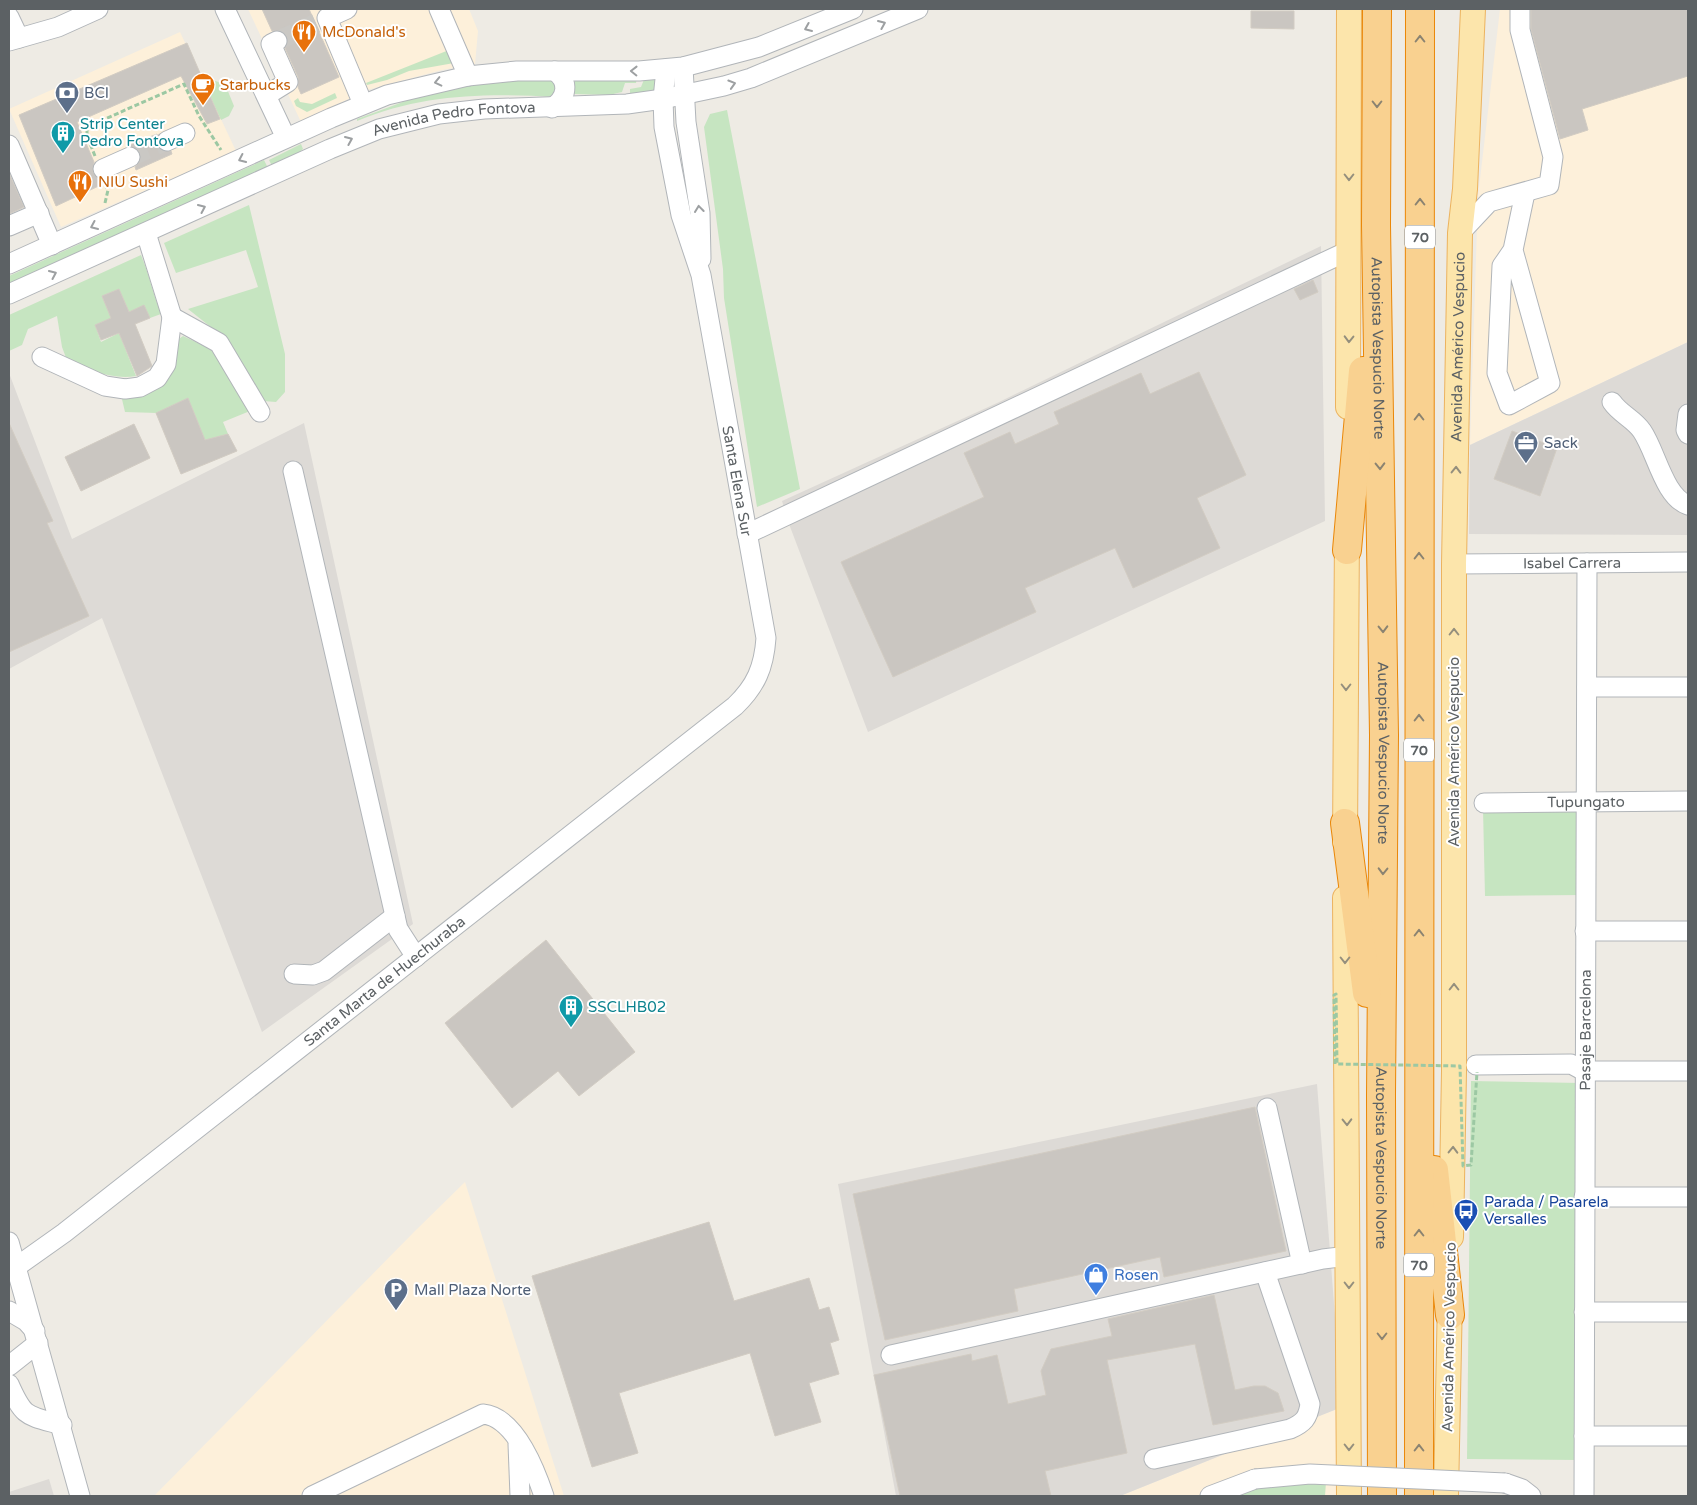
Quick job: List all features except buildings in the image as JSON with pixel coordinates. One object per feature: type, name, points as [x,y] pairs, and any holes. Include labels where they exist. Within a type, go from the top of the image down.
[{"type":"highway","name":"Autopista Vespucio Norte","points":[[1377,9],[1376,225],[1384,735],[1381,1095],[1382,1496]]},
{"type":"highway","name":"70","points":[[1419,1496],[1420,9]]},
{"type":"highway","points":[[1347,550],[1376,225]]},
{"type":"highway","points":[[1345,824],[1381,1095]]},
{"type":"highway","points":[[1418,1035],[1450,1314]]},
{"type":"main road","name":"Avenida Américo Vespucio","points":[[1446,1496],[1454,1071],[1454,564],[1460,233],[1465,188],[1473,9]]},
{"type":"main road","points":[[1346,11],[1350,250],[1345,824],[1349,1496]]},
{"type":"street","points":[[9,17],[14,39],[58,27],[98,9]]},
{"type":"street","points":[[225,9],[286,138]]},
{"type":"street","points":[[347,9],[322,20],[363,104]]},
{"type":"street","points":[[439,9],[468,76]]},
{"type":"street","name":"Avenida Pedro Fontova","points":[[9,264],[363,104],[419,86],[468,76],[555,71],[674,68],[759,47],[853,9]]},
{"type":"street","name":"Avenida Pedro Fontova","points":[[9,294],[330,149],[379,129],[421,118],[464,111],[552,108],[663,99],[684,95],[751,78],[918,9]]},
{"type":"street","points":[[1460,233],[1489,202],[1549,185],[1553,157],[1520,30],[1520,9]]},
{"type":"street","points":[[267,95],[288,82],[271,44],[277,41]]},
{"type":"street","name":"Santa Elena Sur","points":[[674,68],[684,95],[686,122],[700,213],[701,275]]},
{"type":"street","name":"Santa Elena Sur","points":[[674,68],[663,99],[664,127],[681,215],[701,275],[766,638],[765,657],[754,685]]},
{"type":"street","points":[[552,108],[560,102],[566,89],[564,80],[555,71]]},
{"type":"street","points":[[166,141],[185,133]]},
{"type":"street","points":[[9,146],[52,245]]},
{"type":"street","points":[[102,171],[130,157]]},
{"type":"street","points":[[1465,188],[1489,202]]},
{"type":"street","points":[[1513,250],[1550,383],[1509,405],[1497,374],[1502,266],[1513,250],[1525,193]]},
{"type":"street","points":[[9,226],[39,213]]},
{"type":"street","points":[[42,357],[105,386],[125,389],[140,387],[157,378],[166,364],[172,317],[146,233]]},
{"type":"street","points":[[746,534],[1350,250]]},
{"type":"street","points":[[172,317],[219,343],[260,412]]},
{"type":"street","points":[[1612,402],[1619,411],[1640,429],[1670,489],[1681,503],[1688,505]]},
{"type":"street","points":[[1688,414],[1686,430],[1688,434]]},
{"type":"street","points":[[293,471],[395,916],[401,934],[416,957]]},
{"type":"street","name":"Isabel Carrera","points":[[1454,564],[1688,562]]},
{"type":"street","name":"Pasaje Barcelona","points":[[1584,1496],[1587,563]]},
{"type":"street","name":"Santa Marta de Huechuraba","points":[[12,1269],[64,1233],[735,706],[754,685]]},
{"type":"street","points":[[1587,688],[1688,687]]},
{"type":"street","name":"Tupungato","points":[[1484,803],[1688,801]]},
{"type":"street","points":[[294,974],[313,975],[324,971],[395,916]]},
{"type":"street","points":[[1585,931],[1688,931]]},
{"type":"street","points":[[1477,1068],[1572,1064],[1584,1071],[1688,1071]]},
{"type":"street","points":[[1267,1108],[1302,1264]]},
{"type":"street","points":[[1584,1198],[1688,1197]]},
{"type":"street","points":[[9,1242],[12,1269],[36,1337],[62,1425],[80,1496]]},
{"type":"street","points":[[891,1355],[1265,1272],[1348,1256]]},
{"type":"street","points":[[1154,1459],[1290,1428],[1302,1424],[1309,1415],[1310,1404],[1265,1272]]},
{"type":"street","points":[[9,1311],[26,1321],[36,1337]]},
{"type":"street","points":[[1584,1312],[1688,1312]]},
{"type":"street","points":[[9,1366],[36,1337]]},
{"type":"street","points":[[9,1384],[20,1407],[30,1416],[62,1425]]},
{"type":"street","points":[[312,1496],[483,1414],[493,1415],[509,1426],[536,1472],[544,1496]]},
{"type":"street","points":[[1584,1436],[1688,1436]]},
{"type":"street","points":[[518,1442],[520,1496]]},
{"type":"street","points":[[1210,1496],[1255,1479],[1310,1474],[1505,1483],[1522,1489],[1531,1496]]},
{"type":"path","points":[[106,205],[104,201],[108,190],[87,136],[87,127],[184,84],[199,116],[223,153]]},
{"type":"path","points":[[1335,1064],[1334,995],[1336,994],[1337,1064],[1460,1066],[1463,1166],[1471,1165],[1477,1068]]},
{"type":"shaded area","points":[[248,9],[469,9],[478,31],[475,64],[442,70],[367,90],[301,122]]},
{"type":"shaded area","points":[[1500,9],[1688,9],[1688,342],[1470,445],[1478,196]]},
{"type":"shaded area","points":[[180,32],[236,151],[61,227],[9,109]]},
{"type":"shaded area","points":[[1321,246],[1325,521],[868,732],[782,501],[997,403]]},
{"type":"shaded area","name":"Sack","points":[[1688,342],[1688,535],[1469,534],[1470,445]]},
{"type":"shaded area","points":[[9,373],[72,539],[304,423],[413,924],[262,1032],[102,618],[9,669]]},
{"type":"shaded area","name":"Rosen","points":[[1317,1084],[1342,1407],[1120,1496],[896,1496],[838,1184]]},
{"type":"shaded area","name":"Mall Plaza Norte","points":[[465,1182],[564,1496],[154,1496],[415,1231]]},
{"type":"shaded area","points":[[1342,1407],[1341,1496],[1120,1496]]},
{"type":"shaded area","points":[[49,1479],[54,1496],[9,1496],[9,1492]]},
{"type":"green space","points":[[449,50],[454,63],[409,71],[387,80],[367,85],[366,83]]},
{"type":"green space","points":[[575,77],[637,77],[636,83],[625,83],[622,92],[609,95],[574,94]]},
{"type":"green space","points":[[645,77],[661,77],[657,90],[630,95],[630,89],[641,87]]},
{"type":"green space","points":[[209,79],[225,84],[234,106],[229,116],[221,120],[204,82]]},
{"type":"green space","points":[[494,80],[550,80],[558,84],[555,97],[504,95],[454,97],[405,105],[357,121],[357,119],[427,93]]},
{"type":"green space","points":[[335,93],[337,98],[307,112],[296,106],[294,101],[298,98],[300,102],[312,104]]},
{"type":"green space","points":[[727,110],[800,489],[757,507],[724,298],[723,269],[704,127],[710,114]]},
{"type":"green space","points":[[301,144],[303,149],[287,163],[274,170],[269,160]]},
{"type":"green space","points":[[264,160],[270,172],[9,286],[9,276]]},
{"type":"green space","points":[[249,205],[285,354],[285,392],[276,402],[263,401],[226,339],[188,309],[258,287],[246,250],[176,273],[164,243]]},
{"type":"green space","points":[[141,255],[161,314],[150,318],[144,306],[129,312],[119,289],[102,296],[111,318],[95,325],[101,342],[119,333],[136,376],[119,377],[68,363],[62,347],[57,316],[28,329],[22,345],[9,351],[9,315]]},
{"type":"green space","points":[[183,336],[215,351],[250,411],[223,422],[228,434],[205,440],[188,398],[157,413],[125,412],[121,395],[142,392],[176,341]]},
{"type":"green space","points":[[1580,807],[1582,895],[1485,896],[1483,809]]},
{"type":"green space","points":[[1471,1081],[1582,1083],[1578,1460],[1467,1459]]},
{"type":"green space","points":[[1326,1482],[1325,1496],[1223,1496],[1250,1486]]},
{"type":"tunnel","points":[[277,41],[316,23]]},
{"type":"tunnel","points":[[130,157],[167,141]]},
{"type":"place","name":"McDonald's","points":[[304,53]]},
{"type":"place","name":"Starbucks","points":[[203,106]]},
{"type":"place","name":"BCI","points":[[67,114]]},
{"type":"place","name":"Strip Center Pedro Fontova","points":[[63,154]]},
{"type":"place","name":"NIU Sushi","points":[[80,203]]},
{"type":"place","name":"Sack","points":[[1526,464]]},
{"type":"place","name":"SSCLHB02","points":[[571,1028]]},
{"type":"place","name":"Parada / Pasarela Versalles","points":[[1466,1232]]},
{"type":"place","name":"Rosen","points":[[1096,1296]]},
{"type":"place","name":"Mall Plaza Norte","points":[[396,1311]]}]
